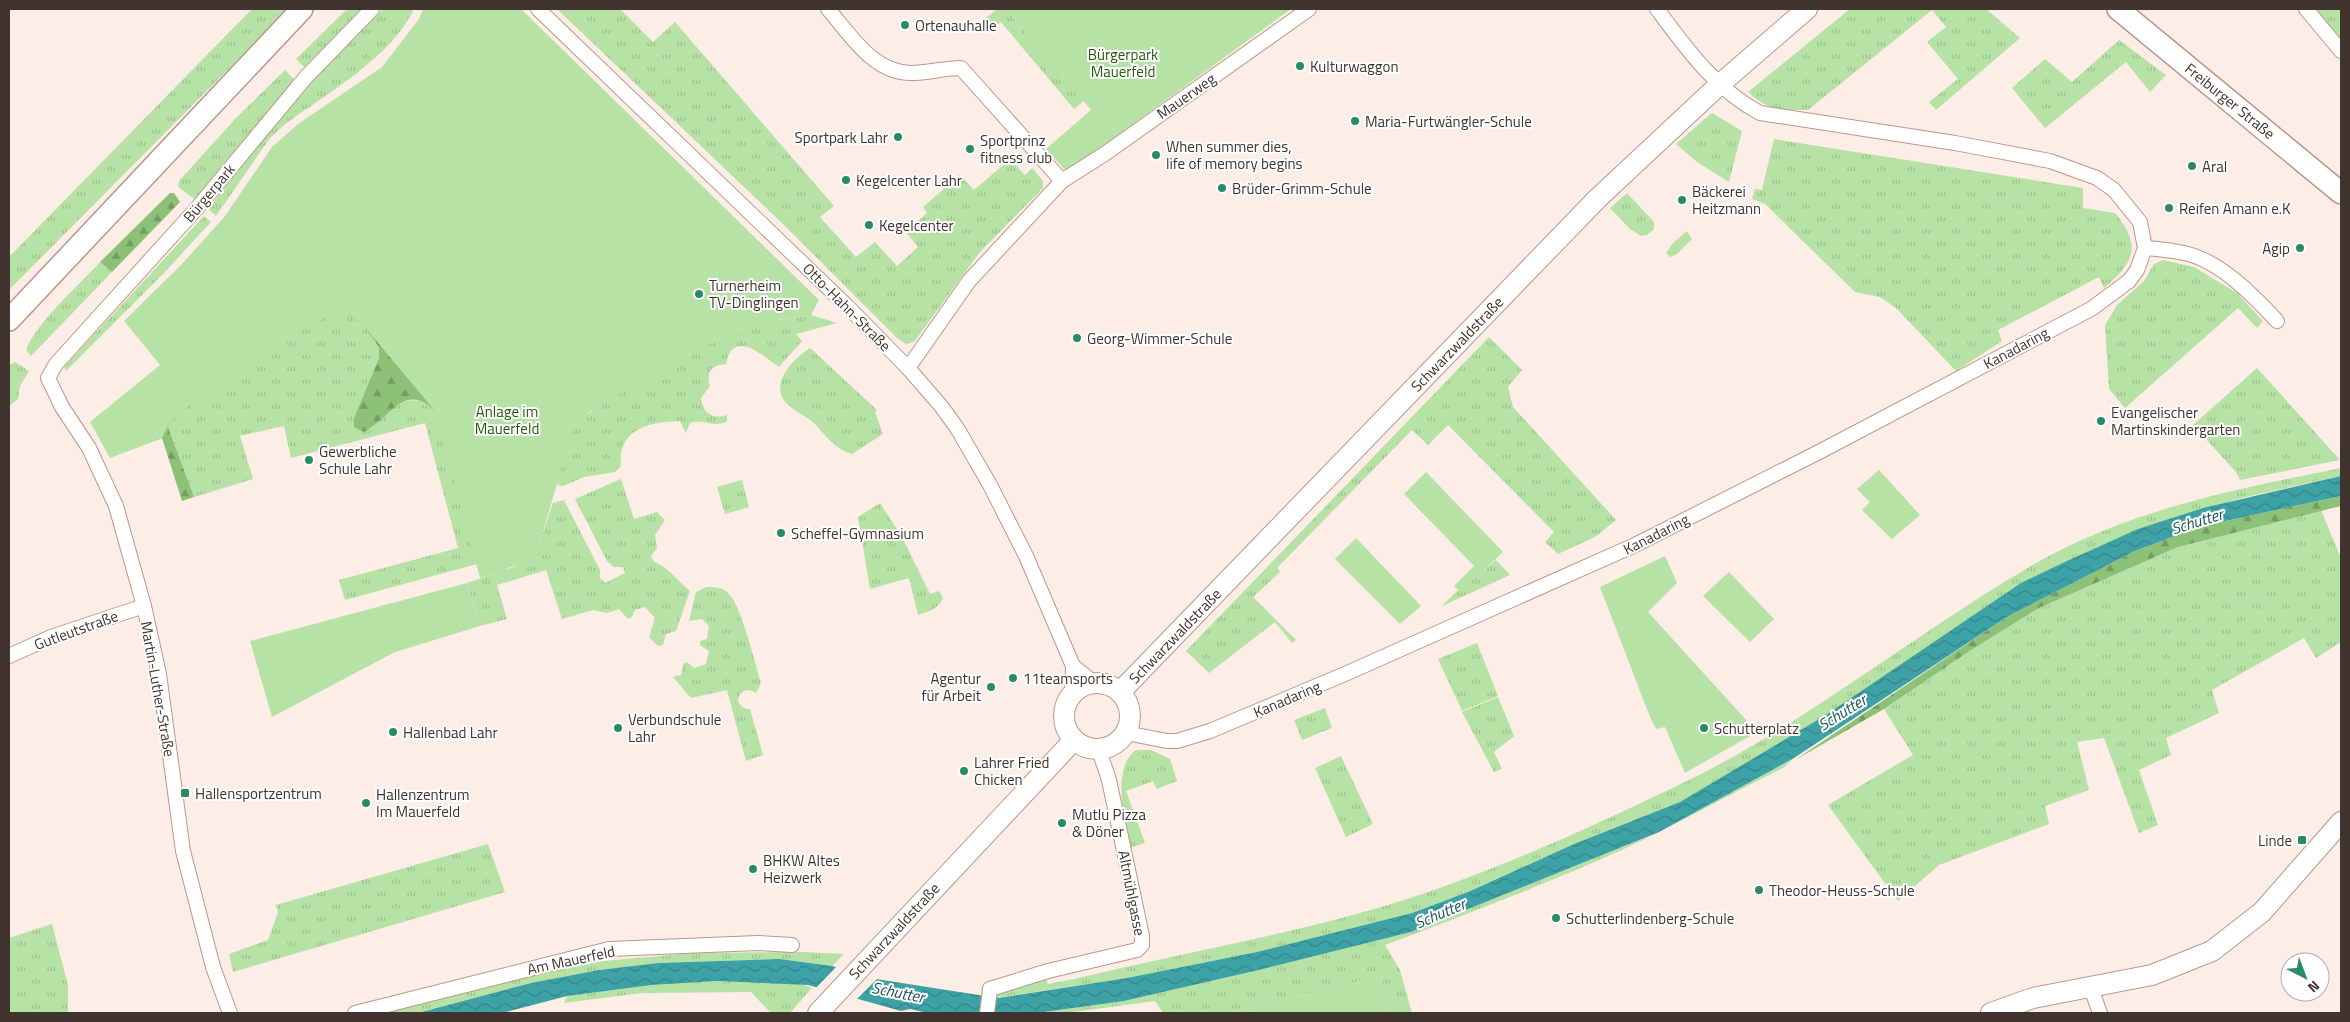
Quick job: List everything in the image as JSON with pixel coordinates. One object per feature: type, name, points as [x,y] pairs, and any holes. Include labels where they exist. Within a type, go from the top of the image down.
[{"type":"main road","points":[[9,320],[18,300],[302,9]]},
{"type":"main road","name":"Freiburger Straße","points":[[2118,9],[2341,192]]},
{"type":"street","name":"Bürgerpark","points":[[48,378],[56,364],[198,206],[306,77],[372,9]]},
{"type":"street","name":"Otto-Hahn-Straße","points":[[538,9],[847,306],[908,368],[957,428],[990,485],[1026,556],[1073,666],[1072,694]]},
{"type":"street","points":[[828,9],[869,57],[900,73],[913,74],[946,68],[961,68],[1062,181]]},
{"type":"street","name":"Mauerweg","points":[[908,368],[969,282],[1062,181],[1106,153],[1309,9]]},
{"type":"street","points":[[1657,9],[1719,85],[1740,103],[1760,113],[1955,142],[2050,161],[2074,168],[2097,178],[2114,190],[2140,222],[2145,248],[2186,253],[2213,266],[2244,286],[2277,322]]},
{"type":"street","name":"Schwarzwaldstraße","points":[[1120,692],[1138,676],[1597,199],[1719,85],[1808,9]]},
{"type":"street","points":[[2306,9],[2341,51]]},
{"type":"street","name":"Kanadaring","points":[[1126,733],[1167,741],[1210,731],[1345,674],[1635,545],[1820,452],[2091,309],[2129,281],[2137,270],[2145,248]]},
{"type":"street","name":"Martin-Luther-Straße","points":[[48,378],[62,407],[88,448],[116,506],[144,606],[159,674],[183,851],[213,967],[230,1013]]},
{"type":"street","name":"Gutleutstraße","points":[[9,656],[51,637],[144,606]]},
{"type":"street","name":"Otto-Hahn-Straße","points":[[1073,666],[1094,683]]},
{"type":"street","points":[[1094,683],[1112,686],[1120,692],[1127,700],[1130,722],[1126,733],[1119,742],[1099,750],[1090,749],[1074,740],[1067,732],[1064,718],[1066,703],[1072,694],[1086,684],[1094,683]]},
{"type":"street","name":"Schwarzwaldstraße","points":[[820,1011],[1074,740]]},
{"type":"street","name":"Altmühlgasse","points":[[988,1013],[989,992],[1048,971],[1137,950],[1142,945],[1142,936],[1111,789],[1099,750]]},
{"type":"street","points":[[1991,1013],[2034,998],[2152,975],[2212,951],[2262,912],[2341,822]]},
{"type":"street","name":"Am Mauerfeld","points":[[355,1013],[609,949],[758,943],[792,945]]},
{"type":"street","points":[[2091,988],[2100,1013]]},
{"type":"green space","points":[[252,9],[288,9],[9,290],[9,257]]},
{"type":"green space","points":[[347,9],[364,9],[306,69],[296,59]]},
{"type":"green space","points":[[383,9],[414,9],[404,26],[374,59],[284,125],[270,138],[216,216],[208,209],[266,135],[322,67]]},
{"type":"green space","name":"Anlage im Mauerfeld","points":[[423,9],[521,9],[819,300],[811,315],[782,319],[739,330],[685,357],[589,412],[575,427],[540,542],[528,556],[514,566],[480,578],[435,411],[363,325],[352,317],[334,314],[304,329],[248,370],[174,415],[162,438],[110,458],[90,422],[160,365],[124,321],[183,263],[225,216],[272,147],[298,124],[382,67],[419,19]]},
{"type":"green space","points":[[557,9],[620,9],[653,42],[675,22],[834,206],[820,217],[856,257],[875,242],[897,266],[918,247],[906,232],[927,213],[923,207],[960,175],[974,190],[1010,159],[1025,175],[1032,168],[1043,181],[1043,188],[980,252],[914,342],[906,344],[897,338],[783,224]]},
{"type":"green space","points":[[997,9],[1006,9],[1084,101],[1074,109],[1001,22],[990,30],[983,20]]},
{"type":"green space","name":"Bürgerpark Mauerfeld","points":[[1006,9],[1291,9],[1067,172],[1046,149],[1091,110]]},
{"type":"green space","points":[[1850,9],[1986,9],[2020,38],[1936,110],[1929,102],[1958,79],[1927,42],[1946,27],[1932,10],[1808,110],[1790,110],[1769,106],[1748,92]]},
{"type":"green space","points":[[2313,9],[2341,9],[2341,42]]},
{"type":"green space","points":[[2119,40],[2166,75],[2150,92],[2126,62],[2045,128],[2012,88],[2045,59],[2072,82]]},
{"type":"green space","points":[[285,70],[295,80],[229,159],[197,201],[178,187],[179,181],[237,117]]},
{"type":"green space","points":[[1712,113],[1742,131],[1729,182],[1697,162],[1676,144]]},
{"type":"green space","points":[[1774,139],[2083,188],[2083,208],[2115,213],[2124,224],[2129,235],[2132,244],[2131,253],[2123,270],[2104,288],[2099,277],[1998,330],[2002,341],[1956,371],[1896,308],[1880,297],[1855,292],[1765,204],[1752,199],[1755,189],[1762,190]]},
{"type":"green space","points":[[170,193],[174,193],[180,202],[112,272],[100,262]]},
{"type":"green space","points":[[1627,193],[1654,222],[1654,229],[1647,235],[1641,236],[1630,229],[1610,208]]},
{"type":"green space","points":[[204,216],[211,222],[164,273],[66,371],[64,367]]},
{"type":"green space","points":[[1687,231],[1692,239],[1677,254],[1670,257],[1666,253],[1673,243]]},
{"type":"green space","points":[[2163,260],[2194,267],[2237,293],[2263,321],[2257,328],[2238,308],[2125,408],[2109,389],[2105,325],[2117,305],[2144,281],[2154,264]]},
{"type":"green space","points":[[100,262],[112,272],[31,356],[26,350],[39,328],[59,304]]},
{"type":"green space","points":[[337,291],[439,398],[477,564],[435,411],[424,403],[415,400],[406,401],[397,405],[364,432],[354,427],[354,418],[379,358],[379,347],[363,325],[352,317],[334,314],[304,329],[248,370],[174,415],[168,427],[194,497],[182,501],[162,438],[114,456]]},
{"type":"green space","points":[[334,314],[352,317],[363,325],[379,347],[379,358],[354,418],[370,429],[392,408],[409,401],[426,404],[435,411],[477,564],[345,600],[339,580],[458,548],[425,423],[291,458],[284,426],[240,436],[253,479],[194,497],[168,427],[174,415],[248,370],[304,329]]},
{"type":"green space","points":[[811,315],[837,323],[796,334],[802,341],[779,367],[757,351],[741,346],[735,348],[730,353],[726,364],[711,370],[709,373],[710,386],[701,398],[702,403],[706,411],[713,416],[727,415],[727,421],[718,424],[690,423],[686,433],[680,421],[647,426],[637,430],[624,444],[621,453],[621,466],[615,472],[584,477],[563,486],[557,485],[566,447],[575,426],[603,403],[652,373],[725,336],[748,327]]},
{"type":"green space","points":[[1489,337],[1522,370],[1508,387],[1513,407],[1616,520],[1595,537],[1558,554],[1545,542],[1554,532],[1448,425],[1428,445],[1412,430],[1277,568],[1280,572],[1253,597],[1296,640],[1292,643],[1275,622],[1209,673],[1186,651]]},
{"type":"green space","points":[[810,348],[877,410],[875,412],[883,434],[852,454],[836,446],[814,423],[789,406],[783,399],[780,391],[783,376],[792,363]]},
{"type":"green space","points":[[15,362],[29,371],[20,386],[18,399],[9,406],[9,365]]},
{"type":"green space","points":[[2257,368],[2340,460],[2240,480],[2236,472],[2193,425]]},
{"type":"green space","points":[[2341,468],[2341,476],[2241,498],[2139,529],[1680,802],[1574,844],[1468,892],[1412,913],[1257,952],[1127,978],[995,998],[997,989],[1045,977],[1048,984],[1303,928],[1437,889],[1500,865],[1624,811],[1731,758],[1820,704],[1994,589],[2038,562],[2074,544],[2110,528],[2186,503],[2263,484]]},
{"type":"green space","points":[[1879,470],[1920,515],[1892,539],[1862,510],[1870,502],[1857,489]]},
{"type":"green space","points":[[1426,472],[1503,552],[1481,573],[1404,494]]},
{"type":"green space","points":[[621,479],[634,519],[657,512],[665,520],[655,535],[657,548],[651,556],[654,562],[669,571],[690,591],[676,631],[666,634],[663,645],[658,646],[649,637],[655,618],[645,607],[635,610],[632,617],[628,619],[619,609],[607,613],[593,610],[562,619],[546,570],[497,585],[507,619],[480,626],[467,583],[513,567],[540,542],[553,503],[564,500],[600,570],[600,578],[605,583],[625,573],[623,567],[614,567],[607,561],[575,499]]},
{"type":"green space","points":[[742,480],[749,507],[725,514],[717,487]]},
{"type":"green space","points":[[2341,496],[2341,506],[2178,547],[2039,608],[1968,652],[1884,709],[1795,760],[2007,617],[2135,551],[2202,526]]},
{"type":"green space","points":[[880,503],[902,537],[930,594],[939,591],[943,598],[939,605],[930,611],[918,615],[909,578],[870,589],[858,517]]},
{"type":"green space","points":[[2321,510],[2341,558],[2341,642],[2316,658],[2304,638],[2212,690],[2219,713],[2166,738],[2171,755],[2139,770],[2158,825],[2139,833],[2104,738],[2077,742],[2089,790],[2045,806],[2049,824],[1939,865],[1898,901],[1828,805],[1913,755],[1884,709],[1968,652],[2039,608],[2178,547]]},
{"type":"green space","points":[[1356,538],[1421,606],[1400,624],[1335,559]]},
{"type":"green space","points":[[1665,556],[1677,583],[1648,612],[1757,732],[1685,773],[1665,727],[1656,729],[1650,717],[1600,587]]},
{"type":"green space","points":[[1496,560],[1510,575],[1442,606],[1458,590],[1454,586],[1474,566],[1481,573]]},
{"type":"green space","points":[[1729,572],[1774,619],[1750,642],[1703,596]]},
{"type":"green space","points":[[467,583],[480,626],[395,652],[272,717],[250,641]]},
{"type":"green space","points":[[706,587],[723,590],[733,599],[743,621],[761,683],[756,693],[745,690],[738,700],[744,708],[750,709],[763,755],[746,761],[727,690],[691,698],[673,677],[681,675],[683,664],[687,662],[694,668],[706,664],[709,651],[700,645],[700,641],[707,639],[709,626],[702,619],[689,621],[696,592]]},
{"type":"green space","points":[[1477,643],[1498,696],[1462,711],[1438,659]]},
{"type":"green space","points":[[1498,697],[1514,736],[1494,752],[1502,769],[1494,772],[1462,712]]},
{"type":"green space","points":[[1325,708],[1332,728],[1302,740],[1294,720]]},
{"type":"green space","points":[[1136,750],[1151,750],[1170,759],[1177,781],[1157,789],[1153,781],[1126,791],[1145,843],[1129,848],[1123,809],[1122,782],[1128,758]]},
{"type":"green space","points":[[1341,756],[1373,824],[1346,837],[1315,768]]},
{"type":"green space","points":[[1794,758],[1783,768],[1671,825]]},
{"type":"green space","points":[[1654,834],[1565,875],[1385,945],[1400,970],[1412,1013],[1391,1013],[1381,976],[1231,1013],[1163,1013],[1155,1001],[1066,1013],[1037,1013],[1124,1001],[1411,932]]},
{"type":"green space","points":[[488,844],[505,892],[233,972],[229,954],[268,940],[278,912],[276,905]]},
{"type":"green space","points":[[52,924],[68,985],[68,1013],[9,1013],[9,938]]},
{"type":"green space","points":[[802,952],[844,954],[832,966],[780,959],[658,963],[599,970],[531,983],[418,1013],[386,1013],[548,971],[603,961],[694,953]]},
{"type":"green space","points":[[1381,976],[1391,1013],[1231,1013]]},
{"type":"green space","points":[[717,981],[781,982],[805,985],[812,988],[790,1013],[771,1013],[751,992],[642,993],[564,1003],[567,996],[652,985]]},
{"type":"water","name":"Schutter","points":[[2341,476],[2341,496],[2202,526],[2135,551],[2007,617],[1794,758],[1659,832],[1411,932],[1124,1001],[1037,1013],[928,1013],[910,1009],[901,1011],[808,985],[717,981],[652,985],[567,996],[502,1013],[418,1013],[531,983],[599,970],[658,963],[780,959],[832,966],[876,979],[998,998],[1127,978],[1257,952],[1412,913],[1468,892],[1574,844],[1680,802],[1826,715],[2021,583],[2067,561],[2138,529],[2203,508]]},
{"type":"pier","points":[[838,965],[879,977],[855,1001],[814,990]]},
{"type":"place","name":"Ortenauhalle","points":[[905,25]]},
{"type":"place","name":"Kulturwaggon","points":[[1300,66]]},
{"type":"place","name":"Maria-Furtwängler-Schule","points":[[1355,121]]},
{"type":"place","name":"Sportpark Lahr","points":[[898,137]]},
{"type":"place","name":"Sportprinz fitness club","points":[[970,149]]},
{"type":"place","name":"When summer dies, life of memory begins","points":[[1156,155]]},
{"type":"place","name":"Aral","points":[[2192,166]]},
{"type":"place","name":"Kegelcenter Lahr","points":[[846,180]]},
{"type":"place","name":"Brüder-Grimm-Schule","points":[[1222,188]]},
{"type":"place","name":"Bäckerei Heitzmann","points":[[1682,200]]},
{"type":"place","name":"Reifen Amann e.K","points":[[2169,208]]},
{"type":"place","name":"Kegelcenter","points":[[869,225]]},
{"type":"place","name":"Agip","points":[[2300,248]]},
{"type":"place","name":"Turnerheim TV-Dinglingen","points":[[699,294]]},
{"type":"place","name":"Georg-Wimmer-Schule","points":[[1077,338]]},
{"type":"place","name":"Evangelischer Martinskindergarten","points":[[2101,421]]},
{"type":"place","name":"Gewerbliche Schule Lahr","points":[[309,460]]},
{"type":"place","name":"Scheffel-Gymnasium","points":[[781,533]]},
{"type":"place","name":"11teamsports","points":[[1013,678]]},
{"type":"place","name":"Agentur für Arbeit","points":[[991,687]]},
{"type":"place","name":"Verbundschule Lahr","points":[[618,728]]},
{"type":"place","name":"Schutterplatz","points":[[1704,728]]},
{"type":"place","name":"Hallenbad Lahr","points":[[393,732]]},
{"type":"place","name":"Lahrer Fried Chicken","points":[[964,771]]},
{"type":"place","name":"Hallensportzentrum","points":[[185,793]]},
{"type":"place","name":"Hallenzentrum Im Mauerfeld","points":[[366,803]]},
{"type":"place","name":"Mutlu Pizza & Döner","points":[[1062,823]]},
{"type":"place","name":"Linde","points":[[2302,840]]},
{"type":"place","name":"BHKW Altes Heizwerk","points":[[753,869]]},
{"type":"place","name":"Theodor-Heuss-Schule","points":[[1759,890]]},
{"type":"place","name":"Schutterlindenberg-Schule","points":[[1556,918]]}]
